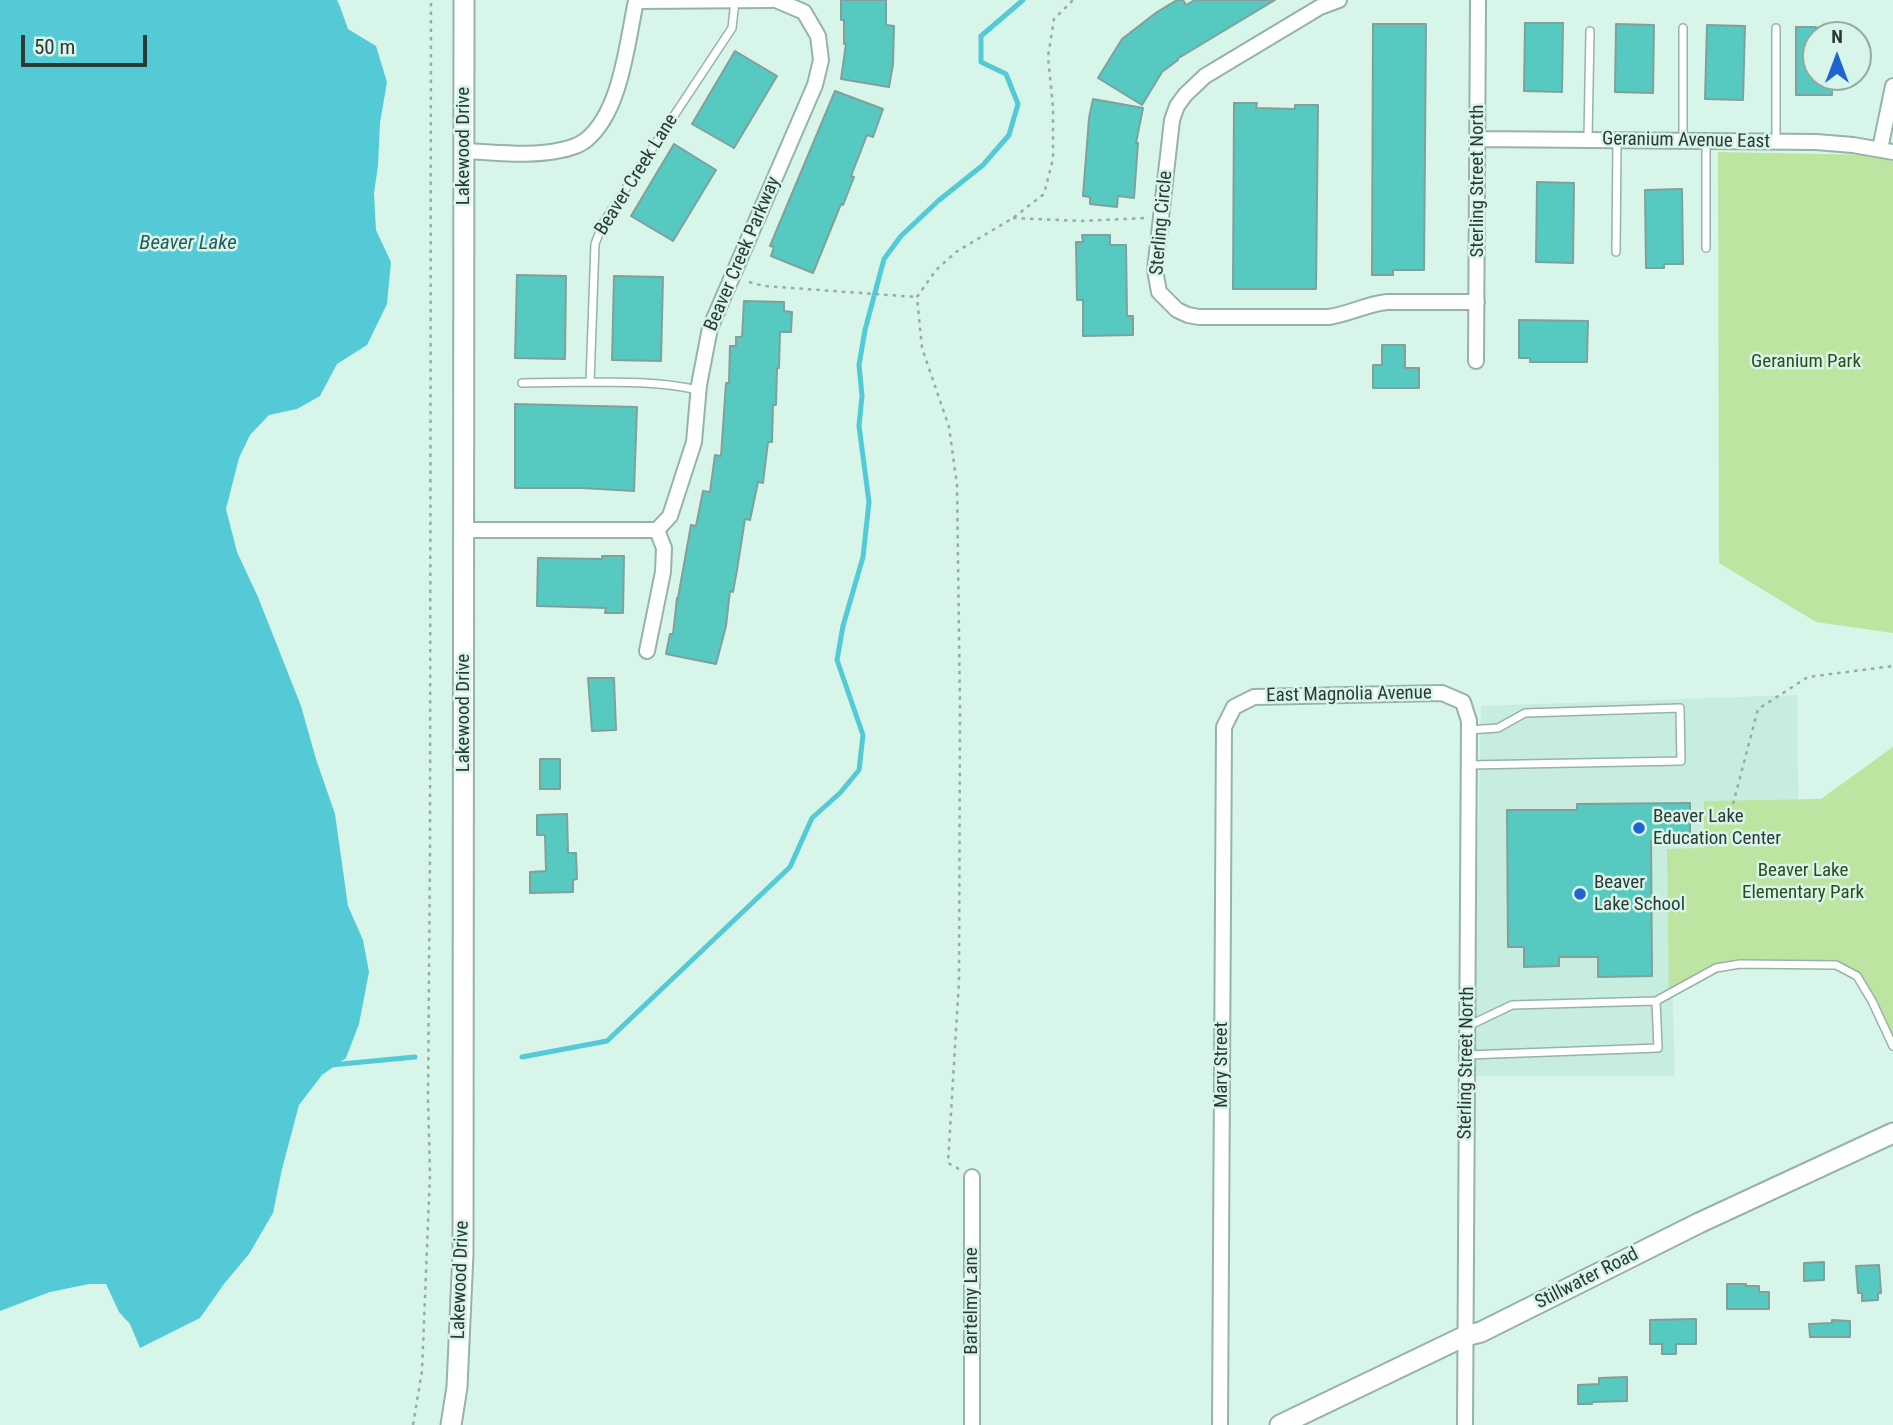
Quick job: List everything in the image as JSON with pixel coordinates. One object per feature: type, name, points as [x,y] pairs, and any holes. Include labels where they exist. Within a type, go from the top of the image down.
[{"type":"street","name":"Lakewood Drive","points":[[451,1425],[457,1387],[463,1253],[464,0]]},
{"type":"street","name":"Beaver Creek Parkway","points":[[464,151],[541,153],[562,150],[585,141],[605,118],[619,82],[635,1],[774,0],[804,12],[818,36],[821,60],[815,85],[710,328],[699,390],[694,442],[670,516],[657,530]]},
{"type":"street","name":"Sterling Circle","points":[[1339,0],[1320,7],[1205,76],[1177,106],[1172,120],[1155,270],[1159,292],[1177,310],[1199,317],[1329,317],[1387,302],[1477,302]]},
{"type":"street","name":"Sterling Street North","points":[[1476,361],[1478,0]]},
{"type":"street","points":[[1886,151],[1893,86]]},
{"type":"street","name":"Geranium Avenue East","points":[[1478,139],[1776,142],[1840,144],[1886,151]]},
{"type":"street","points":[[464,530],[657,530],[664,548],[663,572],[647,651]]},
{"type":"street","name":"East Magnolia Avenue","points":[[1234,707],[1254,698],[1443,693],[1463,702]]},
{"type":"street","name":"Sterling Street North","points":[[1463,702],[1469,721],[1465,1425]]},
{"type":"street","name":"Mary Street","points":[[1220,1425],[1224,727],[1234,707]]},
{"type":"street","name":"Stillwater Road","points":[[1280,1425],[1465,1336],[1480,1332],[1699,1223],[1893,1133]]},
{"type":"street","name":"Bartelmy Lane","points":[[972,1177],[972,1425]]},
{"type":"lane","name":"Beaver Creek Lane","points":[[590,382],[595,244],[603,223],[732,28],[735,0]]},
{"type":"lane","points":[[1683,27],[1683,141]]},
{"type":"lane","points":[[1776,27],[1776,142]]},
{"type":"lane","points":[[1588,140],[1590,31]]},
{"type":"lane","points":[[1616,252],[1617,140]]},
{"type":"lane","points":[[1706,141],[1706,248]]},
{"type":"lane","points":[[522,383],[652,384],[699,390]]},
{"type":"lane","points":[[1469,730],[1498,728],[1525,713],[1680,708],[1681,761],[1469,765]]},
{"type":"lane","points":[[1468,1026],[1513,1005],[1656,1001],[1716,968],[1740,964],[1836,965],[1857,976],[1893,1046]]},
{"type":"lane","points":[[1467,1055],[1658,1048],[1656,1001]]},
{"type":"path","points":[[413,1425],[422,1371],[430,1174],[431,0]]},
{"type":"path","points":[[972,1177],[948,1163],[959,981],[957,485],[949,427],[922,348],[917,297],[936,270],[956,253],[1013,218],[1044,194],[1053,159],[1053,107],[1048,57],[1054,19],[1073,0]]},
{"type":"path","points":[[1013,218],[1081,221],[1161,216]]},
{"type":"path","points":[[732,277],[764,286],[917,297]]},
{"type":"path","points":[[1733,804],[1758,709],[1808,677],[1893,666]]},
{"type":"shaded area","name":"Beaver Lake Education Center","points":[[1797,695],[1800,951],[1672,981],[1675,1076],[1473,1076],[1481,706]]},
{"type":"green space","name":"Geranium Park","points":[[1718,152],[1876,155],[1893,161],[1893,633],[1816,622],[1719,563]]},
{"type":"green space","name":"Beaver Lake Elementary Park","points":[[1893,747],[1893,1044],[1857,976],[1836,965],[1716,968],[1669,999],[1667,849],[1704,848],[1704,801],[1821,799]]},
{"type":"water","name":"Beaver Lake","points":[[0,0],[337,0],[348,29],[376,46],[387,82],[380,123],[374,193],[376,230],[391,262],[387,304],[367,345],[337,364],[320,396],[297,409],[269,415],[250,435],[239,458],[226,509],[237,552],[258,597],[301,706],[335,814],[348,906],[363,940],[369,972],[359,1024],[346,1058],[322,1075],[299,1105],[273,1213],[249,1254],[200,1318],[140,1348],[130,1324],[119,1312],[106,1284],[89,1284],[50,1292],[0,1311]]},
{"type":"building","points":[[841,0],[886,0],[886,25],[894,26],[893,64],[889,87],[841,79],[846,44],[844,20],[841,20]]},
{"type":"building","points":[[1177,0],[1183,0],[1186,5],[1195,0],[1275,0],[1177,59],[1162,72],[1142,105],[1098,78],[1122,39]]},
{"type":"building","points":[[1525,23],[1563,23],[1562,92],[1524,91]]},
{"type":"building","points":[[1373,24],[1426,24],[1424,270],[1393,270],[1393,275],[1372,275]]},
{"type":"building","points":[[1616,24],[1654,25],[1653,93],[1615,92]]},
{"type":"building","points":[[1707,25],[1745,26],[1743,100],[1705,99]]},
{"type":"building","points":[[1796,27],[1802,27],[1802,91],[1832,91],[1832,95],[1796,95]]},
{"type":"building","points":[[735,51],[777,76],[734,148],[692,124]]},
{"type":"building","points":[[835,91],[883,109],[873,137],[867,135],[851,176],[854,177],[813,273],[771,256],[774,247],[770,246]]},
{"type":"building","points":[[1093,99],[1143,108],[1136,143],[1134,198],[1118,196],[1117,207],[1090,204],[1090,197],[1083,196]]},
{"type":"building","points":[[1234,103],[1257,103],[1256,108],[1295,109],[1295,105],[1318,105],[1316,289],[1233,289]]},
{"type":"building","points":[[674,144],[716,170],[673,241],[631,216]]},
{"type":"building","points":[[1537,182],[1574,183],[1573,263],[1536,262]]},
{"type":"building","points":[[1682,189],[1683,264],[1646,268],[1645,190]]},
{"type":"building","points":[[1082,235],[1110,235],[1110,245],[1126,245],[1127,316],[1133,316],[1133,335],[1083,336],[1083,300],[1077,300],[1076,242],[1083,242]]},
{"type":"building","points":[[517,275],[566,276],[565,359],[515,358]]},
{"type":"building","points":[[614,276],[663,277],[661,361],[612,360]]},
{"type":"building","points":[[744,301],[784,302],[784,311],[792,312],[791,332],[780,332],[772,442],[768,442],[763,483],[758,482],[750,520],[745,519],[733,592],[730,591],[726,626],[716,664],[666,654],[670,634],[673,634],[691,525],[696,526],[703,491],[710,492],[715,455],[721,456],[730,346],[736,346],[736,337],[742,337]]},
{"type":"building","points":[[1519,320],[1588,321],[1587,362],[1530,362],[1530,358],[1519,358]]},
{"type":"building","points":[[1382,345],[1405,345],[1405,368],[1419,368],[1419,388],[1373,388],[1373,365],[1382,365]]},
{"type":"building","points":[[515,404],[637,407],[634,491],[515,488]]},
{"type":"building","points":[[602,556],[624,556],[623,613],[605,613],[606,608],[537,606],[538,558],[602,559]]},
{"type":"building","points":[[588,678],[614,678],[616,730],[592,731]]},
{"type":"building","points":[[540,759],[560,759],[560,789],[540,789]]},
{"type":"building","name":"Beaver Lake School","points":[[1690,803],[1690,840],[1651,840],[1652,976],[1598,977],[1598,957],[1559,957],[1559,966],[1524,967],[1524,947],[1508,947],[1507,810],[1577,810],[1577,804]]},
{"type":"building","points":[[567,814],[568,853],[576,853],[577,879],[573,880],[573,892],[530,893],[530,872],[546,871],[545,835],[537,835],[537,815]]},
{"type":"building","points":[[1824,1262],[1824,1280],[1804,1281],[1804,1263]]},
{"type":"building","points":[[1879,1265],[1881,1293],[1878,1293],[1878,1300],[1862,1301],[1862,1293],[1858,1293],[1856,1266]]},
{"type":"building","points":[[1727,1284],[1759,1286],[1759,1292],[1769,1292],[1769,1309],[1727,1309]]},
{"type":"building","points":[[1696,1319],[1696,1344],[1676,1344],[1676,1354],[1662,1354],[1662,1344],[1650,1344],[1650,1320]]},
{"type":"building","points":[[1832,1320],[1850,1321],[1850,1337],[1810,1337],[1809,1324],[1832,1323]]},
{"type":"building","points":[[1627,1377],[1627,1401],[1578,1404],[1578,1385],[1599,1384],[1599,1378]]},
{"type":"waterway","points":[[522,1057],[607,1041],[790,867],[812,818],[840,793],[859,770],[863,735],[837,660],[843,626],[863,557],[869,502],[859,426],[862,396],[859,365],[865,330],[884,259],[901,236],[938,201],[983,165],[1009,135],[1018,104],[1006,74],[981,62],[981,36],[1023,0]]},
{"type":"waterway","points":[[331,1065],[415,1057]]},
{"type":"place","name":"Beaver Lake Education Center","points":[[1639,828]]},
{"type":"place","name":"Beaver Lake School","points":[[1580,894]]}]
